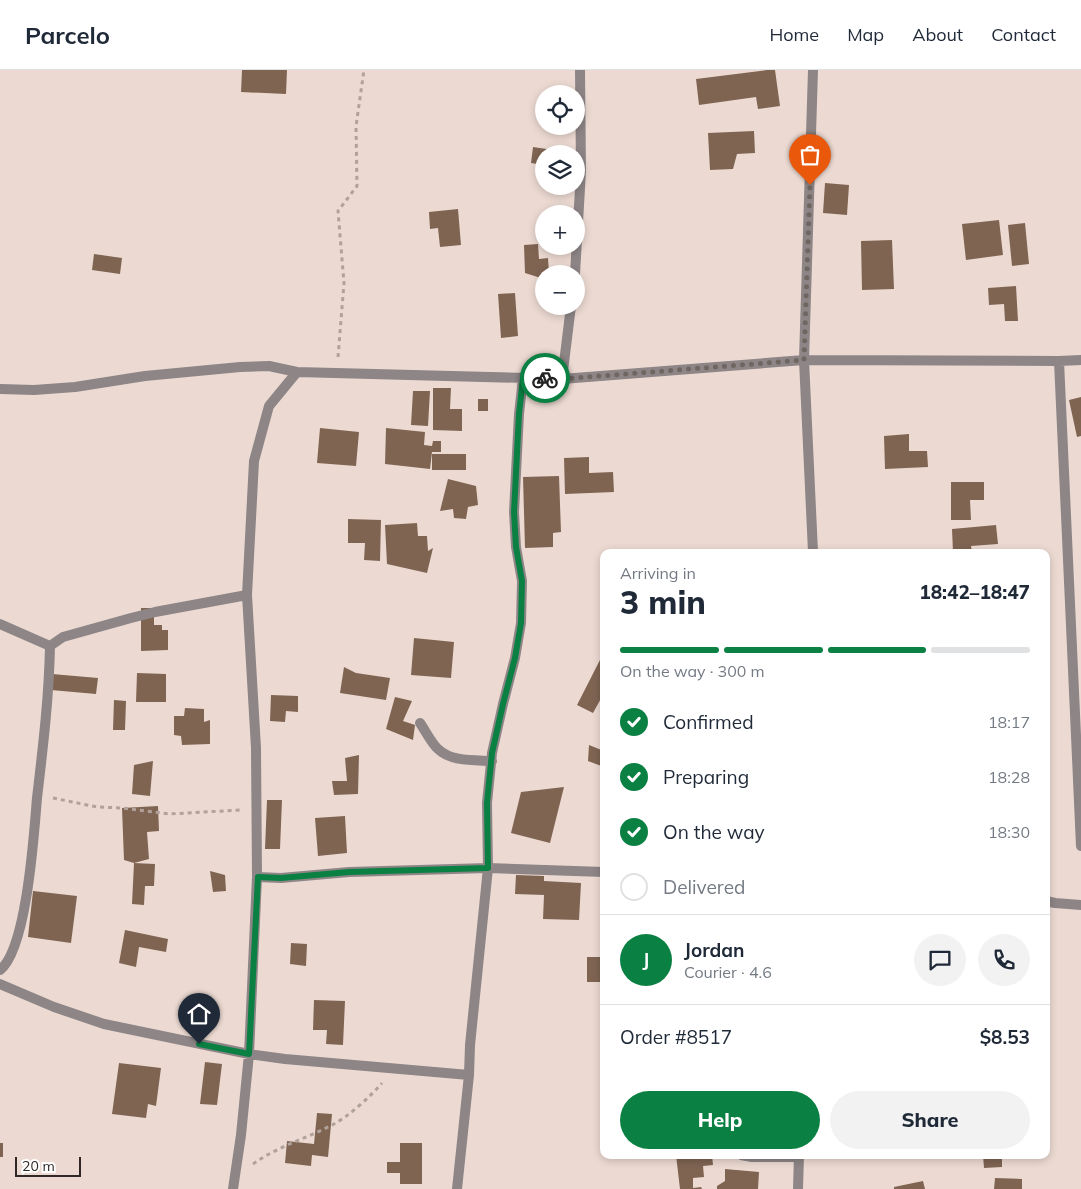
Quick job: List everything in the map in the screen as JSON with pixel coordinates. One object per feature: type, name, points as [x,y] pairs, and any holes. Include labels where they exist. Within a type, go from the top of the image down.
[{"type":"street","points":[[576,265],[581,171],[580,70]]},
{"type":"street","points":[[813,70],[804,360],[813,549]]},
{"type":"street","points":[[562,379],[570,315]]},
{"type":"street","points":[[0,389],[34,390],[75,387],[145,376],[269,366],[297,372],[562,379],[804,360],[1081,360]]},
{"type":"street","points":[[1059,361],[1081,846]]},
{"type":"street","points":[[233,1189],[241,1136],[249,1054],[258,877],[256,748],[247,595],[254,461],[269,406],[297,372]]},
{"type":"street","points":[[457,1189],[488,868],[487,803],[492,753],[515,658],[521,623],[522,581],[516,547],[514,512],[523,378]]},
{"type":"street","points":[[50,646],[63,637],[147,614],[247,595]]},
{"type":"street","points":[[0,624],[50,646]]},
{"type":"street","points":[[0,970],[5,966],[13,951],[23,915],[31,863],[43,749],[50,646]]},
{"type":"street","points":[[420,723],[438,749],[450,756],[469,760],[492,761]]},
{"type":"street","points":[[258,877],[281,878],[349,872],[488,868],[600,872]]},
{"type":"street","points":[[1050,902],[1081,905]]},
{"type":"street","points":[[0,984],[104,1024],[249,1054],[469,1075]]},
{"type":"street","points":[[798,1189],[799,1159]]},
{"type":"path","points":[[338,357],[344,283],[338,211],[357,186],[356,126],[364,70]]},
{"type":"path","points":[[38,795],[97,807],[168,814],[257,809]]},
{"type":"path","points":[[235,1178],[258,1160],[336,1123],[378,1087],[394,1068]]},
{"type":"building","points":[[242,70],[287,70],[286,94],[241,92]]},
{"type":"building","points":[[775,70],[780,106],[758,109],[756,97],[699,105],[696,79]]},
{"type":"building","points":[[754,131],[755,153],[737,154],[733,169],[710,170],[708,133]]},
{"type":"building","points":[[533,147],[535,147],[535,164],[531,163]]},
{"type":"building","points":[[825,183],[849,185],[847,215],[823,213]]},
{"type":"building","points":[[458,209],[461,245],[440,247],[438,228],[430,229],[429,212]]},
{"type":"building","points":[[999,220],[1003,255],[966,260],[962,224]]},
{"type":"building","points":[[1025,223],[1029,264],[1012,266],[1008,225]]},
{"type":"building","points":[[892,240],[894,289],[862,290],[861,241]]},
{"type":"building","points":[[535,244],[535,255],[539,255],[539,259],[548,258],[548,265],[535,265],[535,276],[525,273],[524,245]]},
{"type":"building","points":[[94,254],[122,258],[120,274],[92,270]]},
{"type":"building","points":[[1016,286],[1018,321],[1005,321],[1004,304],[989,305],[988,288]]},
{"type":"building","points":[[515,293],[518,336],[501,338],[498,294]]},
{"type":"building","points":[[433,388],[451,388],[450,409],[462,409],[462,431],[433,430]]},
{"type":"building","points":[[413,391],[430,391],[428,426],[411,425]]},
{"type":"building","points":[[1081,397],[1081,436],[1077,437],[1069,400]]},
{"type":"building","points":[[478,399],[488,399],[488,411],[478,411]]},
{"type":"building","points":[[320,428],[359,432],[356,466],[317,463]]},
{"type":"building","points":[[386,428],[425,432],[424,445],[432,446],[433,441],[441,441],[441,452],[432,452],[430,469],[385,464]]},
{"type":"building","points":[[909,434],[909,451],[927,451],[928,467],[885,469],[884,436]]},
{"type":"building","points":[[432,454],[466,454],[466,470],[432,470]]},
{"type":"building","points":[[589,457],[589,473],[613,472],[614,492],[565,494],[564,458]]},
{"type":"building","points":[[559,476],[561,532],[553,533],[553,547],[525,548],[523,477]]},
{"type":"building","points":[[448,479],[476,486],[478,505],[468,507],[466,519],[454,518],[453,509],[440,511]]},
{"type":"building","points":[[951,482],[984,482],[984,500],[970,500],[971,520],[951,520]]},
{"type":"building","points":[[348,519],[381,520],[380,561],[364,560],[365,543],[348,543]]},
{"type":"building","points":[[417,523],[418,536],[427,536],[428,551],[433,548],[427,573],[387,564],[385,525]]},
{"type":"building","points":[[996,525],[998,544],[971,546],[972,549],[953,549],[952,529]]},
{"type":"building","points":[[141,608],[154,608],[154,625],[162,625],[162,630],[168,630],[168,650],[141,651]]},
{"type":"building","points":[[414,638],[454,642],[451,678],[411,675]]},
{"type":"building","points":[[600,660],[600,700],[593,713],[577,705]]},
{"type":"building","points":[[344,667],[356,673],[390,678],[386,700],[340,693]]},
{"type":"building","points":[[137,673],[166,674],[166,702],[136,702]]},
{"type":"building","points":[[52,674],[98,678],[96,694],[51,690]]},
{"type":"building","points":[[271,695],[298,696],[298,712],[286,711],[285,722],[270,721]]},
{"type":"building","points":[[395,697],[412,701],[403,721],[415,725],[413,740],[386,729]]},
{"type":"building","points":[[114,700],[126,701],[125,730],[113,730]]},
{"type":"building","points":[[185,708],[204,709],[204,722],[210,720],[210,744],[182,745],[181,736],[174,735],[174,716],[184,716]]},
{"type":"building","points":[[589,745],[600,749],[600,766],[588,761]]},
{"type":"building","points":[[359,755],[358,794],[334,795],[332,781],[347,781],[345,758]]},
{"type":"building","points":[[153,761],[150,796],[132,794],[134,765]]},
{"type":"building","points":[[564,787],[550,843],[511,833],[521,792]]},
{"type":"building","points":[[267,800],[282,800],[280,849],[265,849]]},
{"type":"building","points":[[158,806],[159,831],[147,832],[149,859],[134,863],[124,860],[122,808]]},
{"type":"building","points":[[345,816],[347,853],[318,856],[315,818]]},
{"type":"building","points":[[134,863],[155,864],[154,886],[145,886],[144,905],[132,904]]},
{"type":"building","points":[[210,871],[225,875],[226,891],[213,892]]},
{"type":"building","points":[[516,875],[544,876],[544,881],[581,883],[579,920],[543,919],[544,895],[515,894]]},
{"type":"building","points":[[33,891],[77,896],[71,943],[28,937]]},
{"type":"building","points":[[125,930],[168,939],[166,952],[139,947],[136,967],[119,963]]},
{"type":"building","points":[[291,943],[307,944],[306,966],[290,964]]},
{"type":"building","points":[[587,957],[600,957],[600,982],[587,982]]},
{"type":"building","points":[[314,1000],[345,1001],[343,1045],[326,1044],[327,1030],[313,1030]]},
{"type":"building","points":[[205,1062],[222,1064],[217,1105],[200,1104]]},
{"type":"building","points":[[119,1063],[161,1068],[156,1106],[148,1104],[146,1118],[112,1114]]},
{"type":"building","points":[[317,1113],[332,1114],[328,1157],[312,1155],[311,1166],[285,1163],[287,1141],[314,1144]]},
{"type":"building","points":[[0,1143],[3,1143],[3,1157],[0,1157]]},
{"type":"building","points":[[400,1143],[422,1143],[422,1184],[400,1184],[400,1173],[387,1173],[387,1162],[400,1162]]},
{"type":"building","points":[[676,1159],[712,1159],[713,1165],[703,1166],[704,1177],[693,1178],[693,1188],[701,1187],[702,1189],[680,1189]]},
{"type":"building","points":[[983,1159],[1002,1159],[1002,1167],[984,1168]]},
{"type":"building","points":[[725,1169],[759,1172],[758,1189],[717,1189],[717,1186],[725,1181]]},
{"type":"building","points":[[995,1178],[1022,1179],[1022,1189],[994,1189]]},
{"type":"building","points":[[923,1181],[925,1189],[894,1189],[894,1187]]},
{"type":"way so far","points":[[545,378],[562,379],[804,360],[810,185]]},
{"type":"route","points":[[199,1044],[249,1054],[258,877],[281,878],[349,872],[488,868],[487,803],[492,753],[515,658],[521,623],[522,581],[516,547],[514,512],[516,457],[523,378],[545,378]]}]
